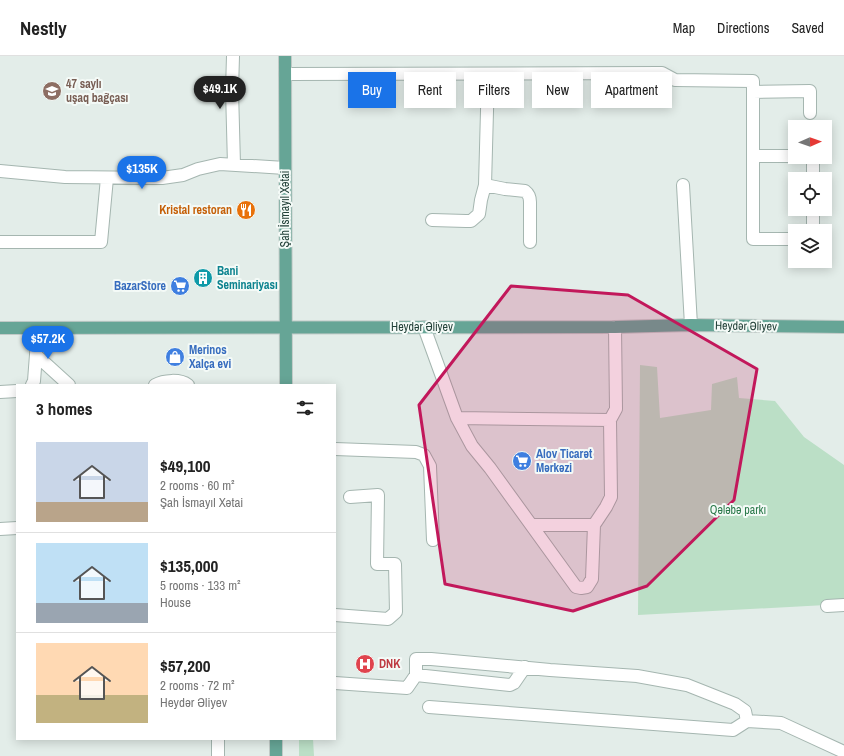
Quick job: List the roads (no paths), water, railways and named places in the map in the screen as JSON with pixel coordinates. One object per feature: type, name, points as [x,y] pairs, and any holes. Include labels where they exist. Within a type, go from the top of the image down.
[{"type":"main road","name":"Şah İsmayıl Xətai","points":[[285,56],[286,384]]},
{"type":"main road","name":"Heydər Əliyev","points":[[0,328],[615,327],[691,325],[844,327]]},
{"type":"main road","points":[[276,740],[276,756]]},
{"type":"street","points":[[233,56],[232,90],[234,165]]},
{"type":"street","points":[[524,74],[662,73],[675,80],[753,81],[754,239],[788,240]]},
{"type":"street","points":[[285,74],[464,74]]},
{"type":"street","points":[[753,92],[810,91],[810,113]]},
{"type":"street","points":[[432,220],[466,221],[474,219],[479,214],[480,200],[485,185],[487,108]]},
{"type":"street","points":[[753,156],[788,156]]},
{"type":"street","points":[[0,171],[65,177],[162,178],[183,175],[198,169],[220,164],[285,168]]},
{"type":"street","points":[[0,242],[101,242],[107,178]]},
{"type":"street","points":[[485,185],[525,191],[528,193],[530,196],[530,242]]},
{"type":"street","points":[[683,185],[691,325]]},
{"type":"street","points":[[424,327],[457,418],[472,446],[490,468],[576,587],[581,588],[587,587],[592,579],[594,525],[611,497],[610,420],[616,409],[615,327]]},
{"type":"street","points":[[33,384],[38,328]]},
{"type":"street","points":[[36,355],[67,384]]},
{"type":"street","points":[[158,384],[166,381],[179,381],[186,384]]},
{"type":"street","points":[[0,392],[16,391]]},
{"type":"street","points":[[457,418],[610,420]]},
{"type":"street","points":[[336,449],[416,452],[424,455],[430,466],[433,540]]},
{"type":"street","points":[[336,615],[388,619],[396,612],[395,564],[377,564],[378,495],[350,497]]},
{"type":"street","points":[[532,525],[594,525]]},
{"type":"street","points":[[0,529],[16,528]]},
{"type":"street","points":[[827,606],[844,606]]},
{"type":"street","points":[[336,684],[407,688],[416,675],[416,659],[637,676],[687,685],[735,704],[745,711],[747,721]]},
{"type":"street","points":[[416,675],[510,685],[514,683],[525,668]]},
{"type":"street","points":[[429,707],[733,730],[747,721],[781,723],[844,752]]},
{"type":"street","points":[[218,740],[218,756]]},
{"type":"place","name":"47 saylı uşaq bağçası","points":[[52,91]]},
{"type":"place","name":"Kristal restoran","points":[[246,210]]},
{"type":"place","name":"Bani Seminariyası","points":[[203,278]]},
{"type":"place","name":"BazarStore","points":[[180,286]]},
{"type":"place","name":"Merinos Xalça evi","points":[[175,357]]},
{"type":"place","name":"Alov Ticarət Mərkəzi","points":[[522,461]]},
{"type":"place","name":"DNK","points":[[365,664]]},
{"type":"park label","name":"Qələbə parkı","points":[[738,510]]}]
